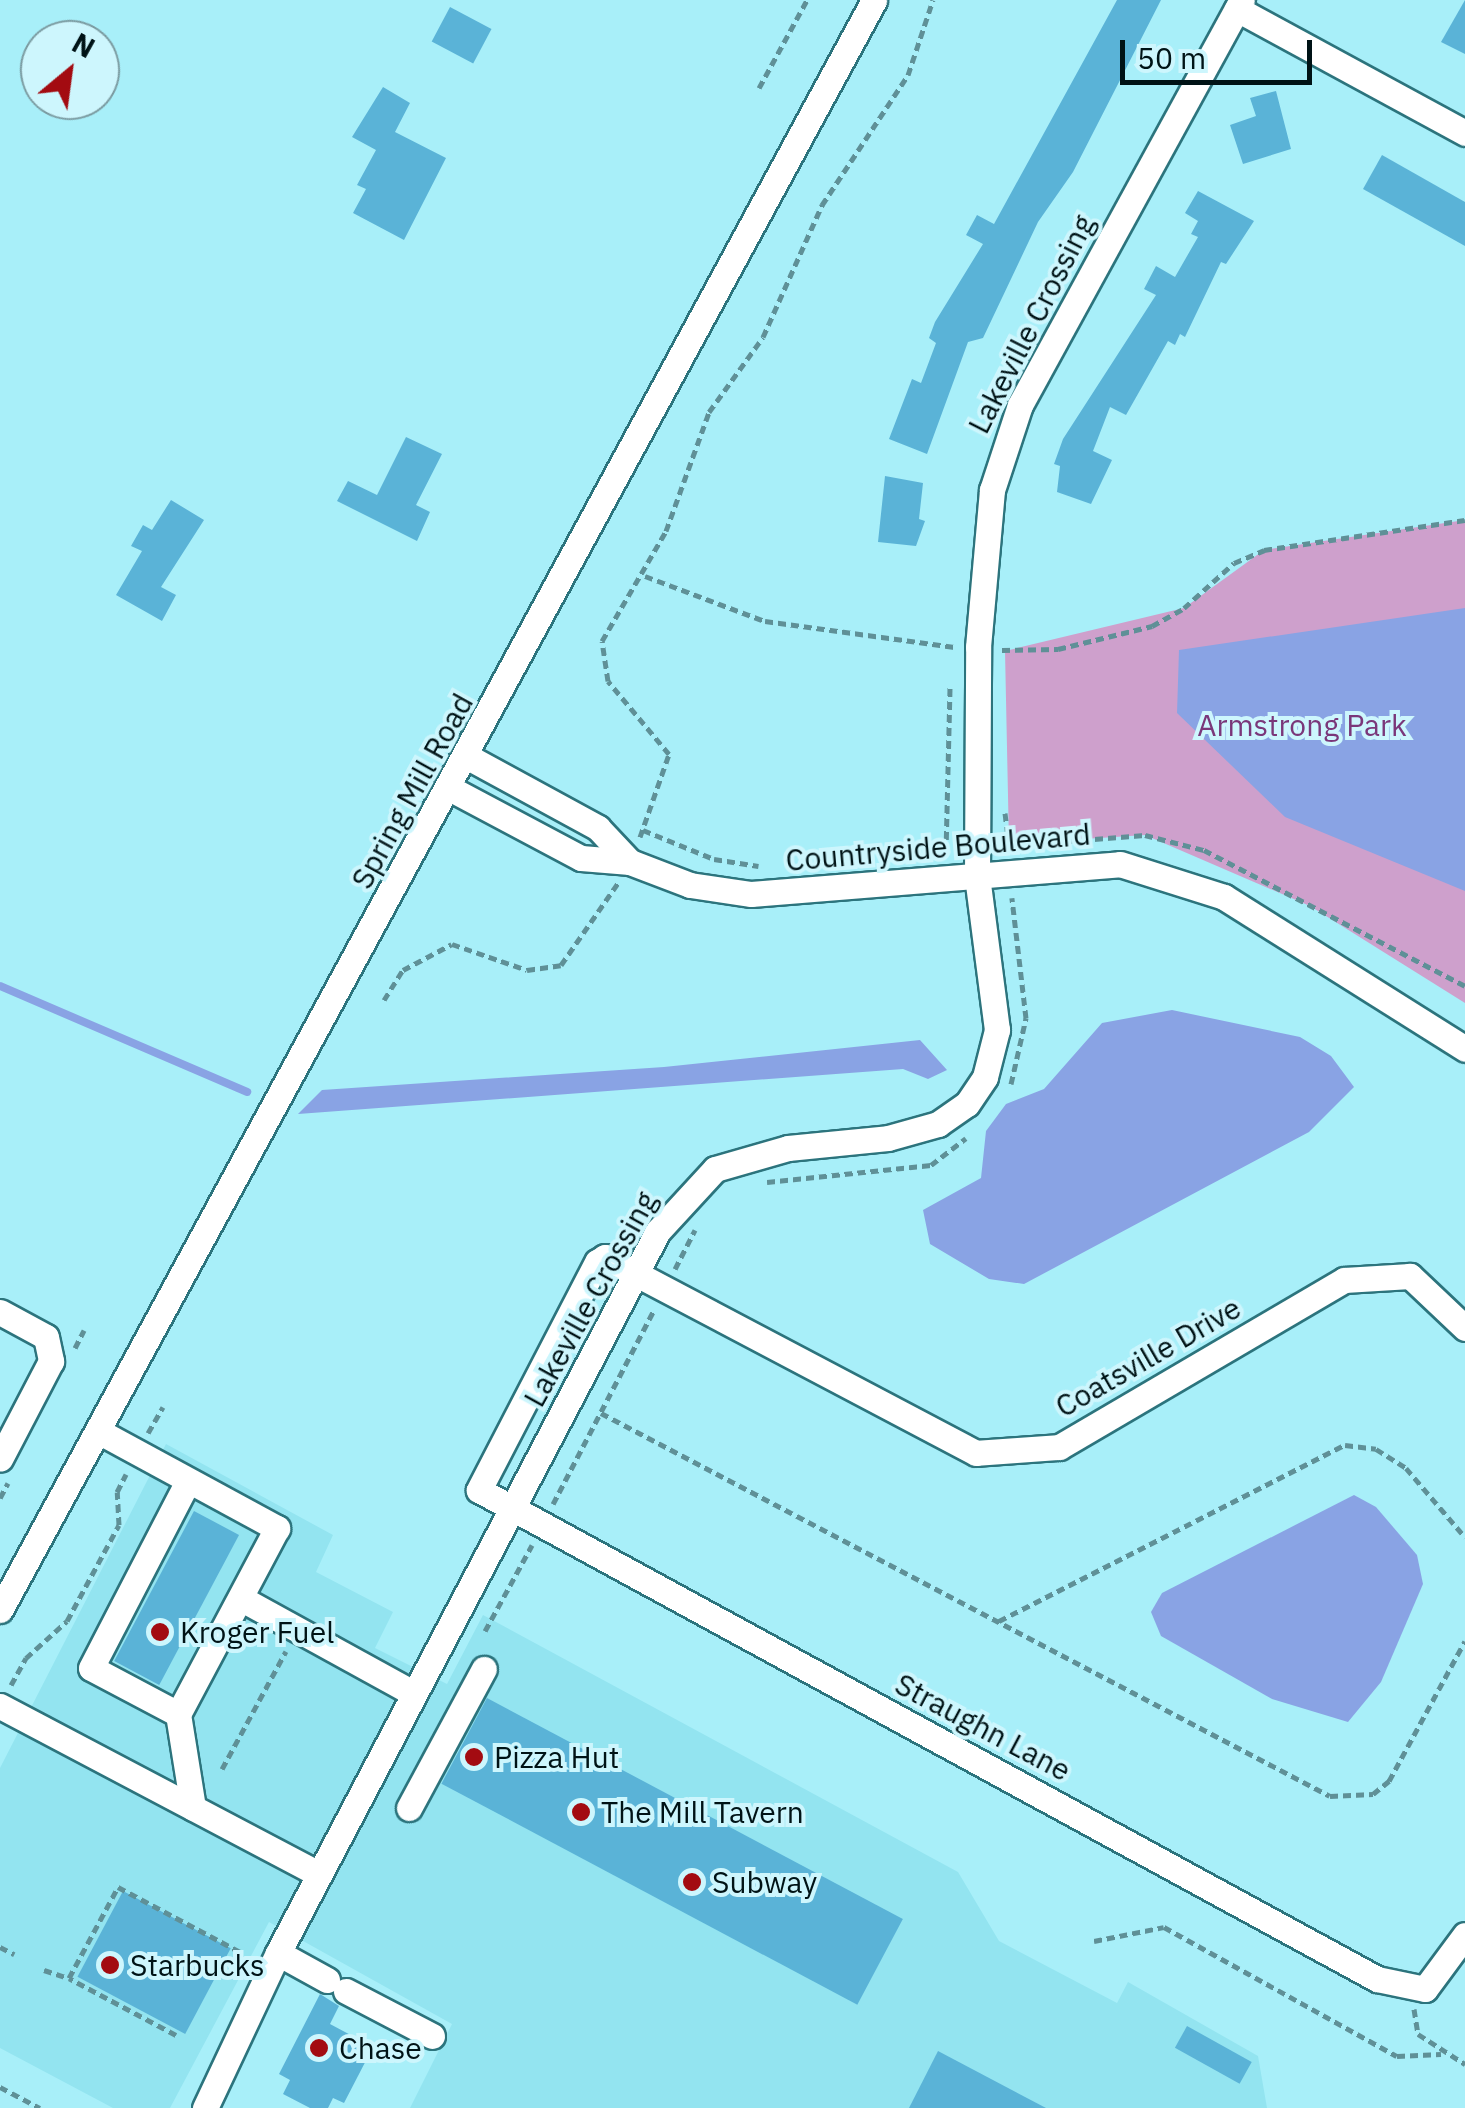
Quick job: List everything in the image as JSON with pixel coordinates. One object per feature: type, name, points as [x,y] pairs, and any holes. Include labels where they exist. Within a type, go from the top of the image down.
[{"type":"street","name":"Spring Mill Road","points":[[0,1610],[451,788],[874,0]]},
{"type":"street","points":[[1240,5],[1465,133]]},
{"type":"street","name":"Lakeville Crossing","points":[[205,2108],[278,1952],[413,1693],[512,1514],[636,1272],[687,1192],[715,1170],[788,1148],[888,1138],[938,1124],[967,1104],[985,1077],[997,1030],[977,876],[965,647],[992,490],[1008,436],[1240,5]]},
{"type":"street","points":[[468,756],[598,828],[630,862]]},
{"type":"street","name":"Countryside Boulevard","points":[[451,788],[582,858],[630,862],[690,886],[751,894],[977,876],[1008,870],[1120,864],[1224,897],[1465,1049]]},
{"type":"street","points":[[512,1514],[479,1490],[596,1262],[605,1257],[636,1272]]},
{"type":"street","name":"Coatsville Drive","points":[[636,1272],[976,1452],[1058,1447],[1344,1280],[1410,1276],[1465,1328]]},
{"type":"street","points":[[0,1312],[46,1337],[48,1374],[0,1459]]},
{"type":"street","points":[[98,1431],[276,1528],[242,1599],[178,1714],[193,1808]]},
{"type":"street","points":[[178,1714],[91,1668],[188,1480]]},
{"type":"street","name":"Straughn Lane","points":[[512,1514],[1376,1979],[1418,1990]]},
{"type":"street","points":[[242,1599],[413,1693]]},
{"type":"street","points":[[410,1808],[484,1669]]},
{"type":"street","points":[[4,1698],[193,1808],[319,1874]]},
{"type":"street","points":[[1418,1990],[1465,1935]]},
{"type":"street","points":[[278,1952],[432,2036]]},
{"type":"path","points":[[759,88],[807,0]]},
{"type":"path","points":[[384,1000],[403,970],[452,944],[528,970],[560,965],[630,862],[669,754],[608,681],[602,641],[644,576],[708,412],[763,337],[822,205],[908,75],[933,0]]},
{"type":"path","points":[[644,576],[765,621],[965,647],[1058,648],[1152,626],[1184,608],[1234,562],[1264,550],[1465,520]]},
{"type":"path","points":[[946,852],[965,647]]},
{"type":"path","points":[[1008,870],[1026,1018],[1008,1088]]},
{"type":"path","points":[[755,1185],[931,1164],[972,1132]]},
{"type":"path","points":[[486,1631],[698,1223]]},
{"type":"path","points":[[4,1698],[26,1658],[66,1620],[119,1525],[117,1492],[163,1407]]},
{"type":"path","points":[[601,1413],[1330,1796],[1373,1794],[1388,1781],[1465,1641]]},
{"type":"path","points":[[999,1621],[1345,1445],[1376,1449],[1406,1468],[1465,1538]]},
{"type":"path","points":[[222,1769],[287,1652],[276,1646]]},
{"type":"path","points":[[69,1978],[118,1887],[242,1953]]},
{"type":"path","points":[[1094,1942],[1164,1928],[1397,2056],[1441,2054]]},
{"type":"path","points":[[0,1947],[14,1954]]},
{"type":"path","points":[[44,1970],[69,1978],[176,2035]]},
{"type":"path","points":[[1418,1990],[1418,2034],[1441,2054],[1465,2064]]},
{"type":"path","points":[[0,2087],[40,2108]]},
{"type":"shaded area","points":[[1465,608],[1465,891],[1285,817],[1177,713],[1179,650]]},
{"type":"shaded area","points":[[1172,1010],[1300,1037],[1331,1056],[1354,1087],[1309,1132],[1024,1284],[989,1279],[930,1244],[923,1210],[981,1178],[986,1131],[1006,1104],[1044,1089],[1102,1023]]},
{"type":"shaded area","points":[[920,1040],[947,1070],[928,1079],[903,1069],[298,1114],[322,1090],[664,1067]]},
{"type":"shaded area","points":[[166,1444],[333,1535],[316,1572],[393,1612],[375,1648],[447,1684],[483,1615],[958,1872],[999,1941],[1117,2003],[1128,1982],[1258,2056],[1267,2108],[410,2108],[452,2024],[269,1922],[170,2108],[113,2108],[0,2048],[0,1768]]},
{"type":"shaded area","points":[[1354,1495],[1376,1507],[1417,1555],[1423,1584],[1381,1682],[1348,1722],[1272,1699],[1161,1636],[1151,1612],[1162,1593]]},
{"type":"green space","name":"Armstrong Park","points":[[1465,520],[1465,1003],[1310,906],[1145,835],[1009,844],[1005,651],[1184,608],[1264,550]]},
{"type":"building","points":[[1117,0],[1161,0],[1073,172],[1038,222],[983,338],[968,342],[927,454],[889,439],[912,379],[921,383],[936,343],[929,338],[935,322],[983,244],[966,235],[977,215],[994,224]]},
{"type":"building","points":[[1465,0],[1465,54],[1441,42]]},
{"type":"building","points":[[450,7],[491,29],[473,64],[432,41]]},
{"type":"building","points":[[383,87],[410,103],[395,132],[446,158],[404,240],[353,213],[366,189],[357,185],[376,150],[352,137]]},
{"type":"building","points":[[1276,91],[1291,149],[1243,164],[1230,125],[1256,116],[1250,98]]},
{"type":"building","points":[[1382,155],[1465,202],[1465,246],[1363,189]]},
{"type":"building","points":[[1198,191],[1254,221],[1226,264],[1221,262],[1185,337],[1180,334],[1175,345],[1168,341],[1126,415],[1110,407],[1093,451],[1112,460],[1091,504],[1057,492],[1060,466],[1054,464],[1063,439],[1156,295],[1144,289],[1156,266],[1175,277],[1198,237],[1191,234],[1198,221],[1185,213]]},
{"type":"building","points":[[406,437],[442,454],[416,505],[430,512],[417,541],[337,501],[348,481],[377,495]]},
{"type":"building","points":[[885,476],[923,483],[919,519],[925,521],[916,546],[878,542]]},
{"type":"building","points":[[171,500],[204,520],[161,587],[176,595],[162,621],[116,595],[142,551],[131,546],[143,525],[152,530]]},
{"type":"building","points":[[194,1511],[239,1535],[159,1685],[114,1661]]},
{"type":"building","points":[[487,1698],[903,1919],[857,2005],[441,1784]]},
{"type":"building","points":[[123,1891],[231,1948],[185,2034],[77,1977]]},
{"type":"building","points":[[320,1994],[339,2006],[330,2024],[373,2047],[344,2103],[333,2098],[328,2108],[310,2108],[283,2094],[290,2080],[279,2074]]},
{"type":"building","points":[[1187,2026],[1252,2062],[1240,2084],[1175,2048]]},
{"type":"building","points":[[938,2051],[1046,2108],[909,2108]]},
{"type":"waterway","points":[[0,986],[247,1092]]},
{"type":"place","name":"Kroger Fuel","points":[[160,1632]]},
{"type":"place","name":"Pizza Hut","points":[[474,1757]]},
{"type":"place","name":"The Mill Tavern","points":[[581,1812]]},
{"type":"place","name":"Subway","points":[[692,1882]]},
{"type":"place","name":"Starbucks","points":[[110,1965]]},
{"type":"place","name":"Chase","points":[[319,2048]]}]
